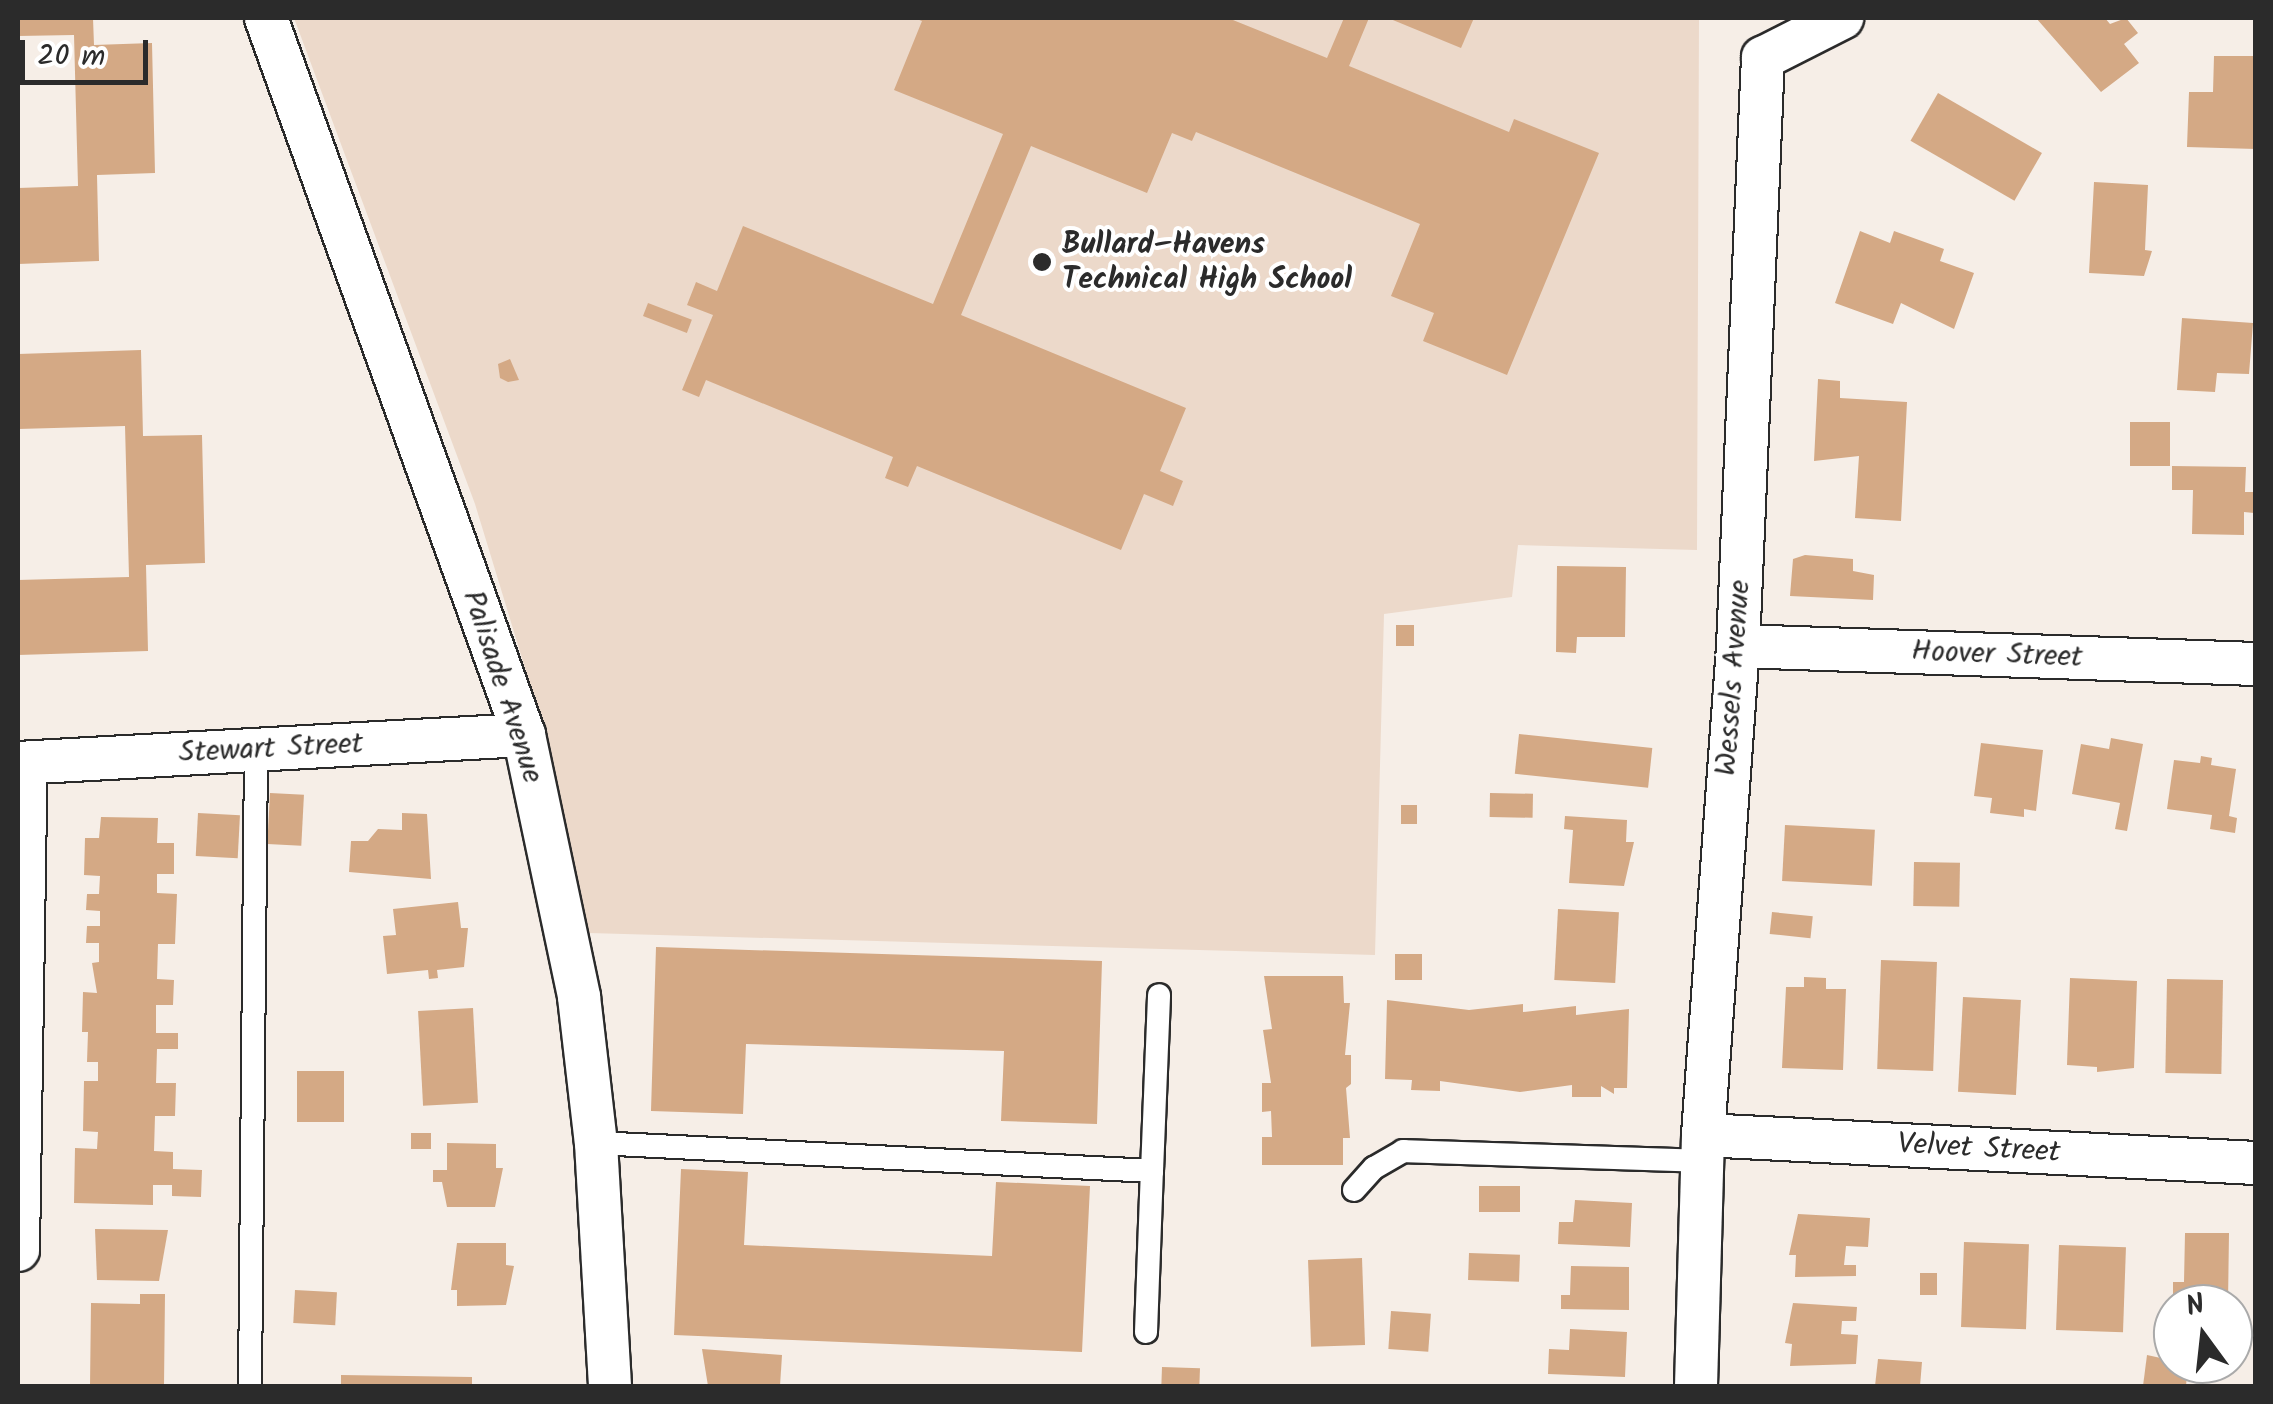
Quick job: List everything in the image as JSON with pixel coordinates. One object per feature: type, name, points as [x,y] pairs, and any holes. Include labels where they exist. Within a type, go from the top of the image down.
[{"type":"street","name":"Palisade Avenue","points":[[266,18],[524,736],[580,997],[596,1142],[610,1386]]},
{"type":"street","name":"Wessels Avenue","points":[[1696,1386],[1703,1148],[1738,646],[1763,58],[1842,18]]},
{"type":"street","name":"Hoover Street","points":[[1738,646],[2256,664]]},
{"type":"street","name":"Stewart Street","points":[[22,763],[524,736]]},
{"type":"street","points":[[18,1250],[22,763]]},
{"type":"street","name":"Velvet Street","points":[[1703,1148],[2256,1162]]},
{"type":"lane","points":[[250,1386],[256,750]]},
{"type":"lane","points":[[1146,1332],[1159,996]]},
{"type":"lane","points":[[596,1142],[1152,1172]]},
{"type":"lane","points":[[1354,1190],[1374,1168],[1404,1151],[1703,1148]]},
{"type":"shaded area","name":"Bullard–Havens Technical High School","points":[[294,18],[1699,18],[1697,550],[1518,545],[1512,597],[1384,614],[1375,955],[589,933],[543,727],[475,504]]},
{"type":"building","points":[[18,18],[93,18],[94,45],[152,43],[155,173],[97,175],[99,261],[18,264],[18,188],[78,186],[74,35],[18,36]]},
{"type":"building","points":[[914,18],[1228,18],[1327,58],[1344,18],[1369,18],[1349,66],[1509,132],[1514,119],[1599,153],[1507,375],[1423,341],[1434,313],[1391,296],[1420,224],[1196,132],[1192,141],[1172,133],[1147,193],[1031,146],[961,315],[1186,408],[1160,471],[1183,481],[1173,506],[1144,494],[1121,550],[917,466],[908,487],[885,478],[893,457],[706,380],[699,397],[682,390],[713,315],[687,305],[696,282],[717,291],[743,226],[933,304],[1003,134],[894,90],[922,21]]},
{"type":"building","points":[[1388,18],[1474,18],[1461,48]]},
{"type":"building","points":[[2036,18],[2105,18],[2110,24],[2126,18],[2138,33],[2124,44],[2139,63],[2101,92]]},
{"type":"building","points":[[2214,56],[2253,56],[2256,149],[2187,147],[2189,92],[2213,92]]},
{"type":"building","points":[[1938,93],[2042,153],[2014,201],[1910,141]]},
{"type":"building","points":[[2094,182],[2148,185],[2145,250],[2152,251],[2144,276],[2089,273]]},
{"type":"building","points":[[1860,231],[1890,243],[1894,231],[1944,249],[1940,261],[1974,273],[1954,329],[1901,303],[1893,324],[1835,303]]},
{"type":"building","points":[[648,303],[692,320],[687,333],[643,316]]},
{"type":"building","points":[[2182,318],[2253,323],[2249,374],[2217,373],[2215,392],[2177,390]]},
{"type":"building","points":[[141,350],[143,436],[202,435],[205,563],[146,565],[148,651],[18,655],[18,580],[129,577],[125,426],[18,429],[18,354]]},
{"type":"building","points":[[510,359],[519,380],[508,382],[500,378],[498,364]]},
{"type":"building","points":[[1818,379],[1840,381],[1840,398],[1907,402],[1901,521],[1855,518],[1859,456],[1814,461]]},
{"type":"building","points":[[2130,422],[2170,422],[2170,466],[2130,466]]},
{"type":"building","points":[[2172,466],[2246,467],[2245,492],[2254,492],[2254,513],[2244,512],[2244,535],[2192,534],[2193,490],[2172,490]]},
{"type":"building","points":[[1805,555],[1853,559],[1853,571],[1874,575],[1873,600],[1790,596],[1793,559]]},
{"type":"building","points":[[1557,566],[1626,567],[1625,637],[1577,637],[1576,653],[1556,652]]},
{"type":"building","points":[[1396,625],[1414,625],[1414,646],[1396,646]]},
{"type":"building","points":[[1519,734],[1652,748],[1648,788],[1515,774]]},
{"type":"building","points":[[2111,738],[2143,744],[2127,831],[2115,829],[2120,803],[2072,794],[2081,744],[2109,749]]},
{"type":"building","points":[[1981,743],[2043,750],[2036,811],[2024,809],[2024,817],[1990,813],[1992,798],[1974,796]]},
{"type":"building","points":[[2201,756],[2212,758],[2211,765],[2236,769],[2229,816],[2237,818],[2235,833],[2210,829],[2212,815],[2167,809],[2174,760],[2200,763]]},
{"type":"building","points":[[270,793],[304,795],[301,846],[267,844]]},
{"type":"building","points":[[1490,793],[1533,794],[1533,818],[1490,817]]},
{"type":"building","points":[[1401,805],[1417,805],[1417,824],[1401,824]]},
{"type":"building","points":[[198,813],[240,815],[238,858],[196,856]]},
{"type":"building","points":[[402,813],[427,814],[431,879],[349,872],[351,841],[368,841],[378,829],[402,830]]},
{"type":"building","points":[[1565,816],[1627,820],[1626,842],[1634,842],[1624,886],[1569,883],[1573,830],[1564,829]]},
{"type":"building","points":[[101,817],[158,818],[157,843],[174,843],[174,874],[157,874],[157,893],[177,894],[175,944],[158,944],[157,979],[174,980],[173,1005],[156,1005],[156,1033],[178,1033],[178,1049],[157,1049],[156,1083],[176,1083],[175,1116],[155,1116],[154,1151],[173,1152],[173,1169],[202,1170],[201,1197],[172,1196],[172,1185],[153,1185],[153,1205],[74,1203],[75,1148],[97,1149],[98,1132],[83,1131],[84,1081],[98,1081],[98,1062],[87,1062],[88,1032],[82,1032],[83,992],[97,993],[92,963],[99,962],[99,943],[86,943],[87,926],[100,926],[100,911],[86,910],[87,894],[99,894],[100,876],[84,875],[85,838],[99,838]]},
{"type":"building","points":[[1785,825],[1875,830],[1872,886],[1782,881]]},
{"type":"building","points":[[1914,862],[1960,863],[1959,907],[1913,906]]},
{"type":"building","points":[[458,902],[461,928],[468,928],[464,967],[437,970],[438,978],[429,979],[428,970],[387,974],[383,936],[396,935],[393,909]]},
{"type":"building","points":[[1558,909],[1619,912],[1615,983],[1554,980]]},
{"type":"building","points":[[1772,912],[1813,916],[1810,938],[1770,934]]},
{"type":"building","points":[[656,947],[1102,961],[1097,1124],[1001,1121],[1004,1051],[746,1044],[743,1114],[651,1111]]},
{"type":"building","points":[[1395,954],[1422,954],[1422,980],[1395,980]]},
{"type":"building","points":[[1881,960],[1937,962],[1933,1071],[1877,1069]]},
{"type":"building","points":[[1264,976],[1343,976],[1344,1003],[1350,1003],[1345,1055],[1351,1055],[1351,1084],[1346,1088],[1350,1138],[1343,1138],[1343,1165],[1262,1165],[1262,1137],[1272,1137],[1271,1111],[1262,1112],[1262,1083],[1271,1083],[1263,1030],[1272,1029]]},
{"type":"building","points":[[1804,977],[1826,978],[1826,989],[1846,989],[1843,1070],[1782,1068],[1786,987],[1804,987]]},
{"type":"building","points":[[2070,978],[2137,981],[2134,1068],[2097,1072],[2097,1067],[2067,1065]]},
{"type":"building","points":[[2167,979],[2223,980],[2221,1074],[2165,1073]]},
{"type":"building","points":[[1963,997],[2021,1000],[2016,1095],[1958,1092]]},
{"type":"building","points":[[1387,1000],[1469,1010],[1523,1004],[1523,1012],[1576,1006],[1576,1015],[1629,1009],[1627,1088],[1614,1088],[1614,1094],[1601,1086],[1601,1097],[1572,1097],[1572,1085],[1520,1092],[1440,1081],[1440,1091],[1411,1090],[1412,1080],[1385,1079]]},
{"type":"building","points":[[473,1008],[478,1103],[423,1106],[418,1011]]},
{"type":"building","points":[[297,1071],[344,1071],[344,1122],[297,1122]]},
{"type":"building","points":[[411,1133],[431,1133],[431,1149],[411,1149]]},
{"type":"building","points":[[447,1143],[496,1144],[496,1168],[503,1168],[495,1207],[447,1207],[442,1182],[433,1182],[433,1170],[447,1170]]},
{"type":"building","points":[[681,1169],[748,1172],[744,1245],[992,1256],[996,1182],[1090,1186],[1082,1352],[674,1335]]},
{"type":"building","points":[[1479,1186],[1520,1186],[1520,1212],[1479,1212]]},
{"type":"building","points":[[1575,1200],[1632,1203],[1630,1247],[1558,1244],[1559,1222],[1573,1222]]},
{"type":"building","points":[[1798,1214],[1870,1218],[1868,1247],[1846,1246],[1844,1265],[1856,1265],[1856,1276],[1795,1277],[1796,1255],[1789,1255]]},
{"type":"building","points":[[95,1229],[168,1230],[159,1281],[97,1280]]},
{"type":"building","points":[[2185,1233],[2229,1233],[2228,1284],[2173,1284],[2184,1282]]},
{"type":"building","points":[[1964,1242],[2029,1244],[2026,1329],[1961,1327]]},
{"type":"building","points":[[457,1243],[506,1243],[506,1265],[514,1266],[506,1305],[457,1306],[457,1290],[451,1290]]},
{"type":"building","points":[[2059,1245],[2126,1247],[2123,1332],[2056,1330]]},
{"type":"building","points":[[1469,1253],[1520,1255],[1519,1282],[1468,1280]]},
{"type":"building","points":[[1362,1258],[1365,1345],[1311,1347],[1308,1260]]},
{"type":"building","points":[[1571,1266],[1629,1267],[1629,1310],[1561,1309],[1561,1295],[1570,1295]]},
{"type":"building","points":[[1920,1273],[1937,1273],[1937,1295],[1920,1295]]},
{"type":"building","points":[[295,1290],[337,1292],[335,1325],[293,1323]]},
{"type":"building","points":[[140,1294],[165,1294],[164,1386],[90,1386],[91,1303],[140,1304]]},
{"type":"building","points":[[1793,1303],[1857,1307],[1856,1321],[1842,1321],[1841,1334],[1858,1335],[1856,1364],[1790,1366],[1792,1344],[1785,1343]]},
{"type":"building","points":[[1391,1311],[1431,1314],[1428,1352],[1388,1349]]},
{"type":"building","points":[[1570,1329],[1627,1332],[1625,1377],[1548,1374],[1549,1349],[1569,1350]]},
{"type":"building","points":[[702,1349],[782,1355],[780,1386],[708,1386]]},
{"type":"building","points":[[2147,1355],[2153,1356],[2153,1384],[2186,1384],[2186,1386],[2143,1386]]},
{"type":"building","points":[[1878,1359],[1922,1362],[1920,1386],[1875,1386]]},
{"type":"building","points":[[1162,1367],[1200,1368],[1199,1386],[1161,1386]]},
{"type":"building","points":[[341,1375],[472,1377],[472,1386],[341,1386]]},
{"type":"place","name":"Bullard–Havens Technical High School","points":[[1042,262]]}]
